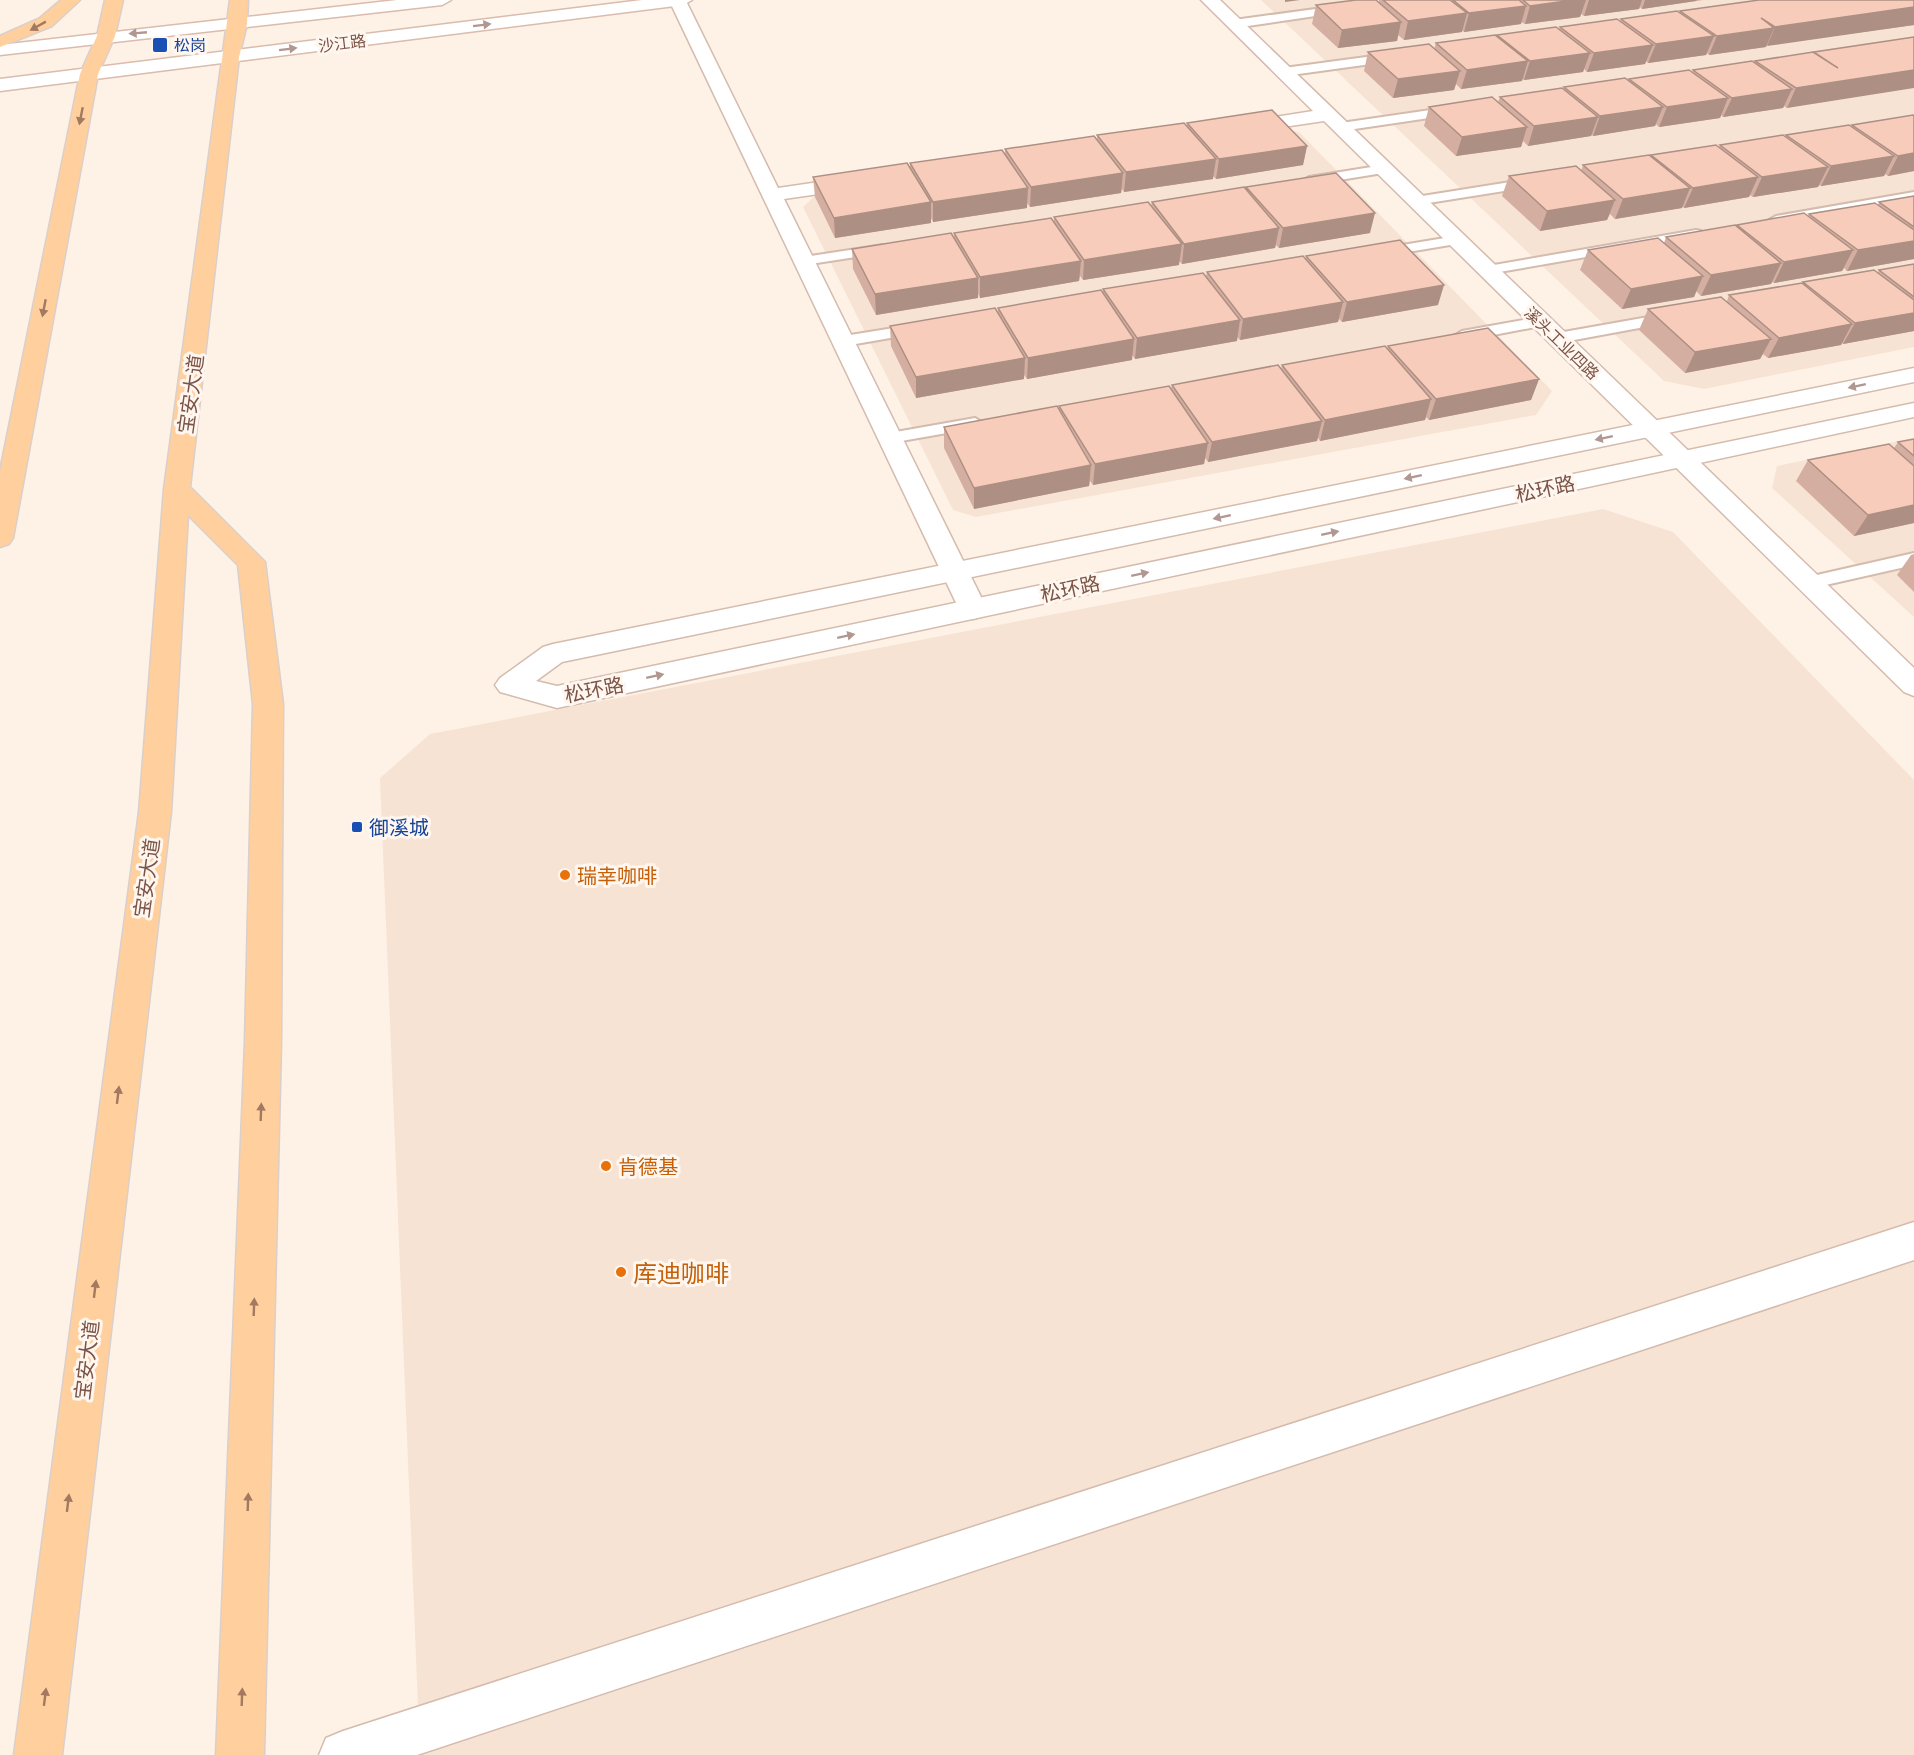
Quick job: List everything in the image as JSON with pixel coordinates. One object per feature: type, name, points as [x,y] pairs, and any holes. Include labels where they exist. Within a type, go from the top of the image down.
[{"type":"main road","points":[[0,42],[46,22],[70,0]]},
{"type":"main road","points":[[0,538],[89,74],[106,36],[114,0]]},
{"type":"main road","name":"宝安大道","points":[[38,1755],[155,812],[177,489],[230,57],[239,12]]},
{"type":"main road","points":[[177,489],[251,562],[268,704],[263,1042],[240,1755]]},
{"type":"street","name":"沙江路","points":[[0,50],[106,36],[239,12],[442,0]]},
{"type":"street","name":"沙江路","points":[[0,85],[683,0]]},
{"type":"street","name":"溪头工业四路","points":[[1210,0],[1914,685]]},
{"type":"street","points":[[677,1],[974,609]]},
{"type":"street","points":[[1221,130],[1334,121]]},
{"type":"street","points":[[772,195],[879,179]]},
{"type":"street","name":"松环路","points":[[1914,375],[553,654],[510,685],[557,697],[1914,410]]},
{"type":"street","points":[[343,1755],[1914,1241]]},
{"type":"lane","points":[[1234,24],[1360,7]]},
{"type":"lane","points":[[1284,72],[1413,54]]},
{"type":"lane","points":[[1334,121],[1469,109]]},
{"type":"lane","points":[[1289,184],[1384,169]]},
{"type":"lane","points":[[1416,201],[1555,178]]},
{"type":"lane","points":[[1764,222],[1914,196]]},
{"type":"lane","points":[[1488,270],[1707,232]]},
{"type":"lane","points":[[1362,256],[1456,240]]},
{"type":"lane","points":[[804,261],[899,246]]},
{"type":"lane","points":[[1558,338],[1684,315]]},
{"type":"lane","points":[[1448,338],[1540,322]]},
{"type":"lane","points":[[844,341],[938,326]]},
{"type":"lane","points":[[890,438],[995,419]]},
{"type":"lane","points":[[1808,583],[1914,559]]},
{"type":"shaded area","points":[[1261,0],[1914,0],[1914,347],[1704,389],[1664,381]]},
{"type":"shaded area","points":[[1271,127],[1299,132],[1552,391],[1536,415],[976,517],[953,510],[803,207],[818,193]]},
{"type":"shaded area","points":[[1914,438],[1914,617],[1772,488],[1777,466]]},
{"type":"shaded area","points":[[1603,509],[1673,532],[1914,780],[1914,1755],[420,1755],[380,778],[430,734]]},
{"type":"building","points":[[1376,0],[1401,22],[1342,30],[1316,5]]},
{"type":"building","points":[[1383,0],[1450,0],[1467,13],[1408,21]]},
{"type":"building","points":[[1453,0],[1519,0],[1526,6],[1469,13]]},
{"type":"building","points":[[1523,0],[1573,0],[1530,6]]},
{"type":"building","points":[[1759,0],[1914,0],[1914,7],[1775,27],[1761,18],[1774,28],[1717,36],[1680,11]]},
{"type":"building","points":[[1677,11],[1714,36],[1656,44],[1621,19]]},
{"type":"building","points":[[1617,19],[1653,45],[1594,53],[1560,27]]},
{"type":"building","points":[[1556,27],[1590,53],[1530,61],[1497,35]]},
{"type":"building","points":[[1495,35],[1528,61],[1467,70],[1436,43]]},
{"type":"building","points":[[1914,37],[1914,70],[1796,88],[1755,61],[1813,52],[1838,68],[1814,52]]},
{"type":"building","points":[[1429,44],[1460,71],[1398,79],[1368,52]]},
{"type":"building","points":[[1752,61],[1792,89],[1732,98],[1693,70]]},
{"type":"building","points":[[1689,70],[1728,98],[1667,107],[1629,79]]},
{"type":"building","points":[[1625,78],[1663,107],[1600,116],[1564,87]]},
{"type":"building","points":[[1562,88],[1598,117],[1534,126],[1500,97]]},
{"type":"building","points":[[1492,97],[1527,127],[1462,137],[1429,107]]},
{"type":"building","points":[[1272,110],[1307,146],[1219,159],[1187,123]]},
{"type":"building","points":[[1913,115],[1914,153],[1898,156],[1852,125]]},
{"type":"building","points":[[1184,123],[1216,159],[1126,172],[1097,135]]},
{"type":"building","points":[[1849,125],[1894,156],[1831,166],[1786,135]]},
{"type":"building","points":[[1783,135],[1828,167],[1762,177],[1720,145]]},
{"type":"building","points":[[1094,136],[1123,173],[1031,187],[1005,149]]},
{"type":"building","points":[[1716,145],[1758,177],[1693,188],[1651,155]]},
{"type":"building","points":[[1002,150],[1028,188],[933,202],[910,163]]},
{"type":"building","points":[[1649,155],[1690,188],[1623,199],[1583,165]]},
{"type":"building","points":[[907,163],[931,202],[834,218],[813,177]]},
{"type":"building","points":[[1576,166],[1615,200],[1547,211],[1509,176]]},
{"type":"building","points":[[1336,173],[1375,213],[1283,228],[1246,187]]},
{"type":"building","points":[[1244,187],[1279,228],[1184,244],[1152,202]]},
{"type":"building","points":[[1914,196],[1914,227],[1879,202]]},
{"type":"building","points":[[1148,202],[1182,244],[1084,260],[1054,217]]},
{"type":"building","points":[[1875,203],[1914,230],[1914,241],[1858,250],[1809,214]]},
{"type":"building","points":[[1804,213],[1853,250],[1784,262],[1737,225]]},
{"type":"building","points":[[1051,218],[1081,261],[980,277],[954,233]]},
{"type":"building","points":[[1735,225],[1781,263],[1711,275],[1666,237]]},
{"type":"building","points":[[951,233],[978,278],[875,294],[852,249]]},
{"type":"building","points":[[1658,238],[1703,276],[1631,289],[1588,250]]},
{"type":"building","points":[[1400,240],[1444,285],[1347,302],[1306,256]]},
{"type":"building","points":[[1303,256],[1343,302],[1243,319],[1207,272]]},
{"type":"building","points":[[1914,264],[1914,297],[1879,270]]},
{"type":"building","points":[[1874,270],[1914,300],[1914,313],[1855,323],[1803,282]]},
{"type":"building","points":[[1203,273],[1240,320],[1137,338],[1103,289]]},
{"type":"building","points":[[1802,283],[1852,324],[1779,338],[1729,295]]},
{"type":"building","points":[[1101,290],[1134,339],[1028,358],[998,308]]},
{"type":"building","points":[[1721,297],[1771,339],[1695,352],[1648,309]]},
{"type":"building","points":[[995,308],[1025,358],[916,377],[890,326]]},
{"type":"building","points":[[1488,328],[1539,379],[1436,399],[1388,346]]},
{"type":"building","points":[[1385,346],[1431,399],[1325,420],[1282,365]]},
{"type":"building","points":[[1278,365],[1322,421],[1212,442],[1172,385]]},
{"type":"building","points":[[1169,386],[1208,443],[1095,464],[1059,406]]},
{"type":"building","points":[[1057,406],[1091,465],[974,488],[944,427]]},
{"type":"building","points":[[1914,439],[1914,456],[1898,442]]},
{"type":"building","points":[[1889,444],[1914,466],[1914,505],[1868,515],[1808,460]]},
{"type":"place","name":"松岗","points":[[160,45]]},
{"type":"place","name":"御溪城","points":[[357,827]]},
{"type":"place","name":"瑞幸咖啡","points":[[565,875]]},
{"type":"place","name":"肯德基","points":[[606,1166]]},
{"type":"place","name":"库迪咖啡","points":[[621,1272]]}]
